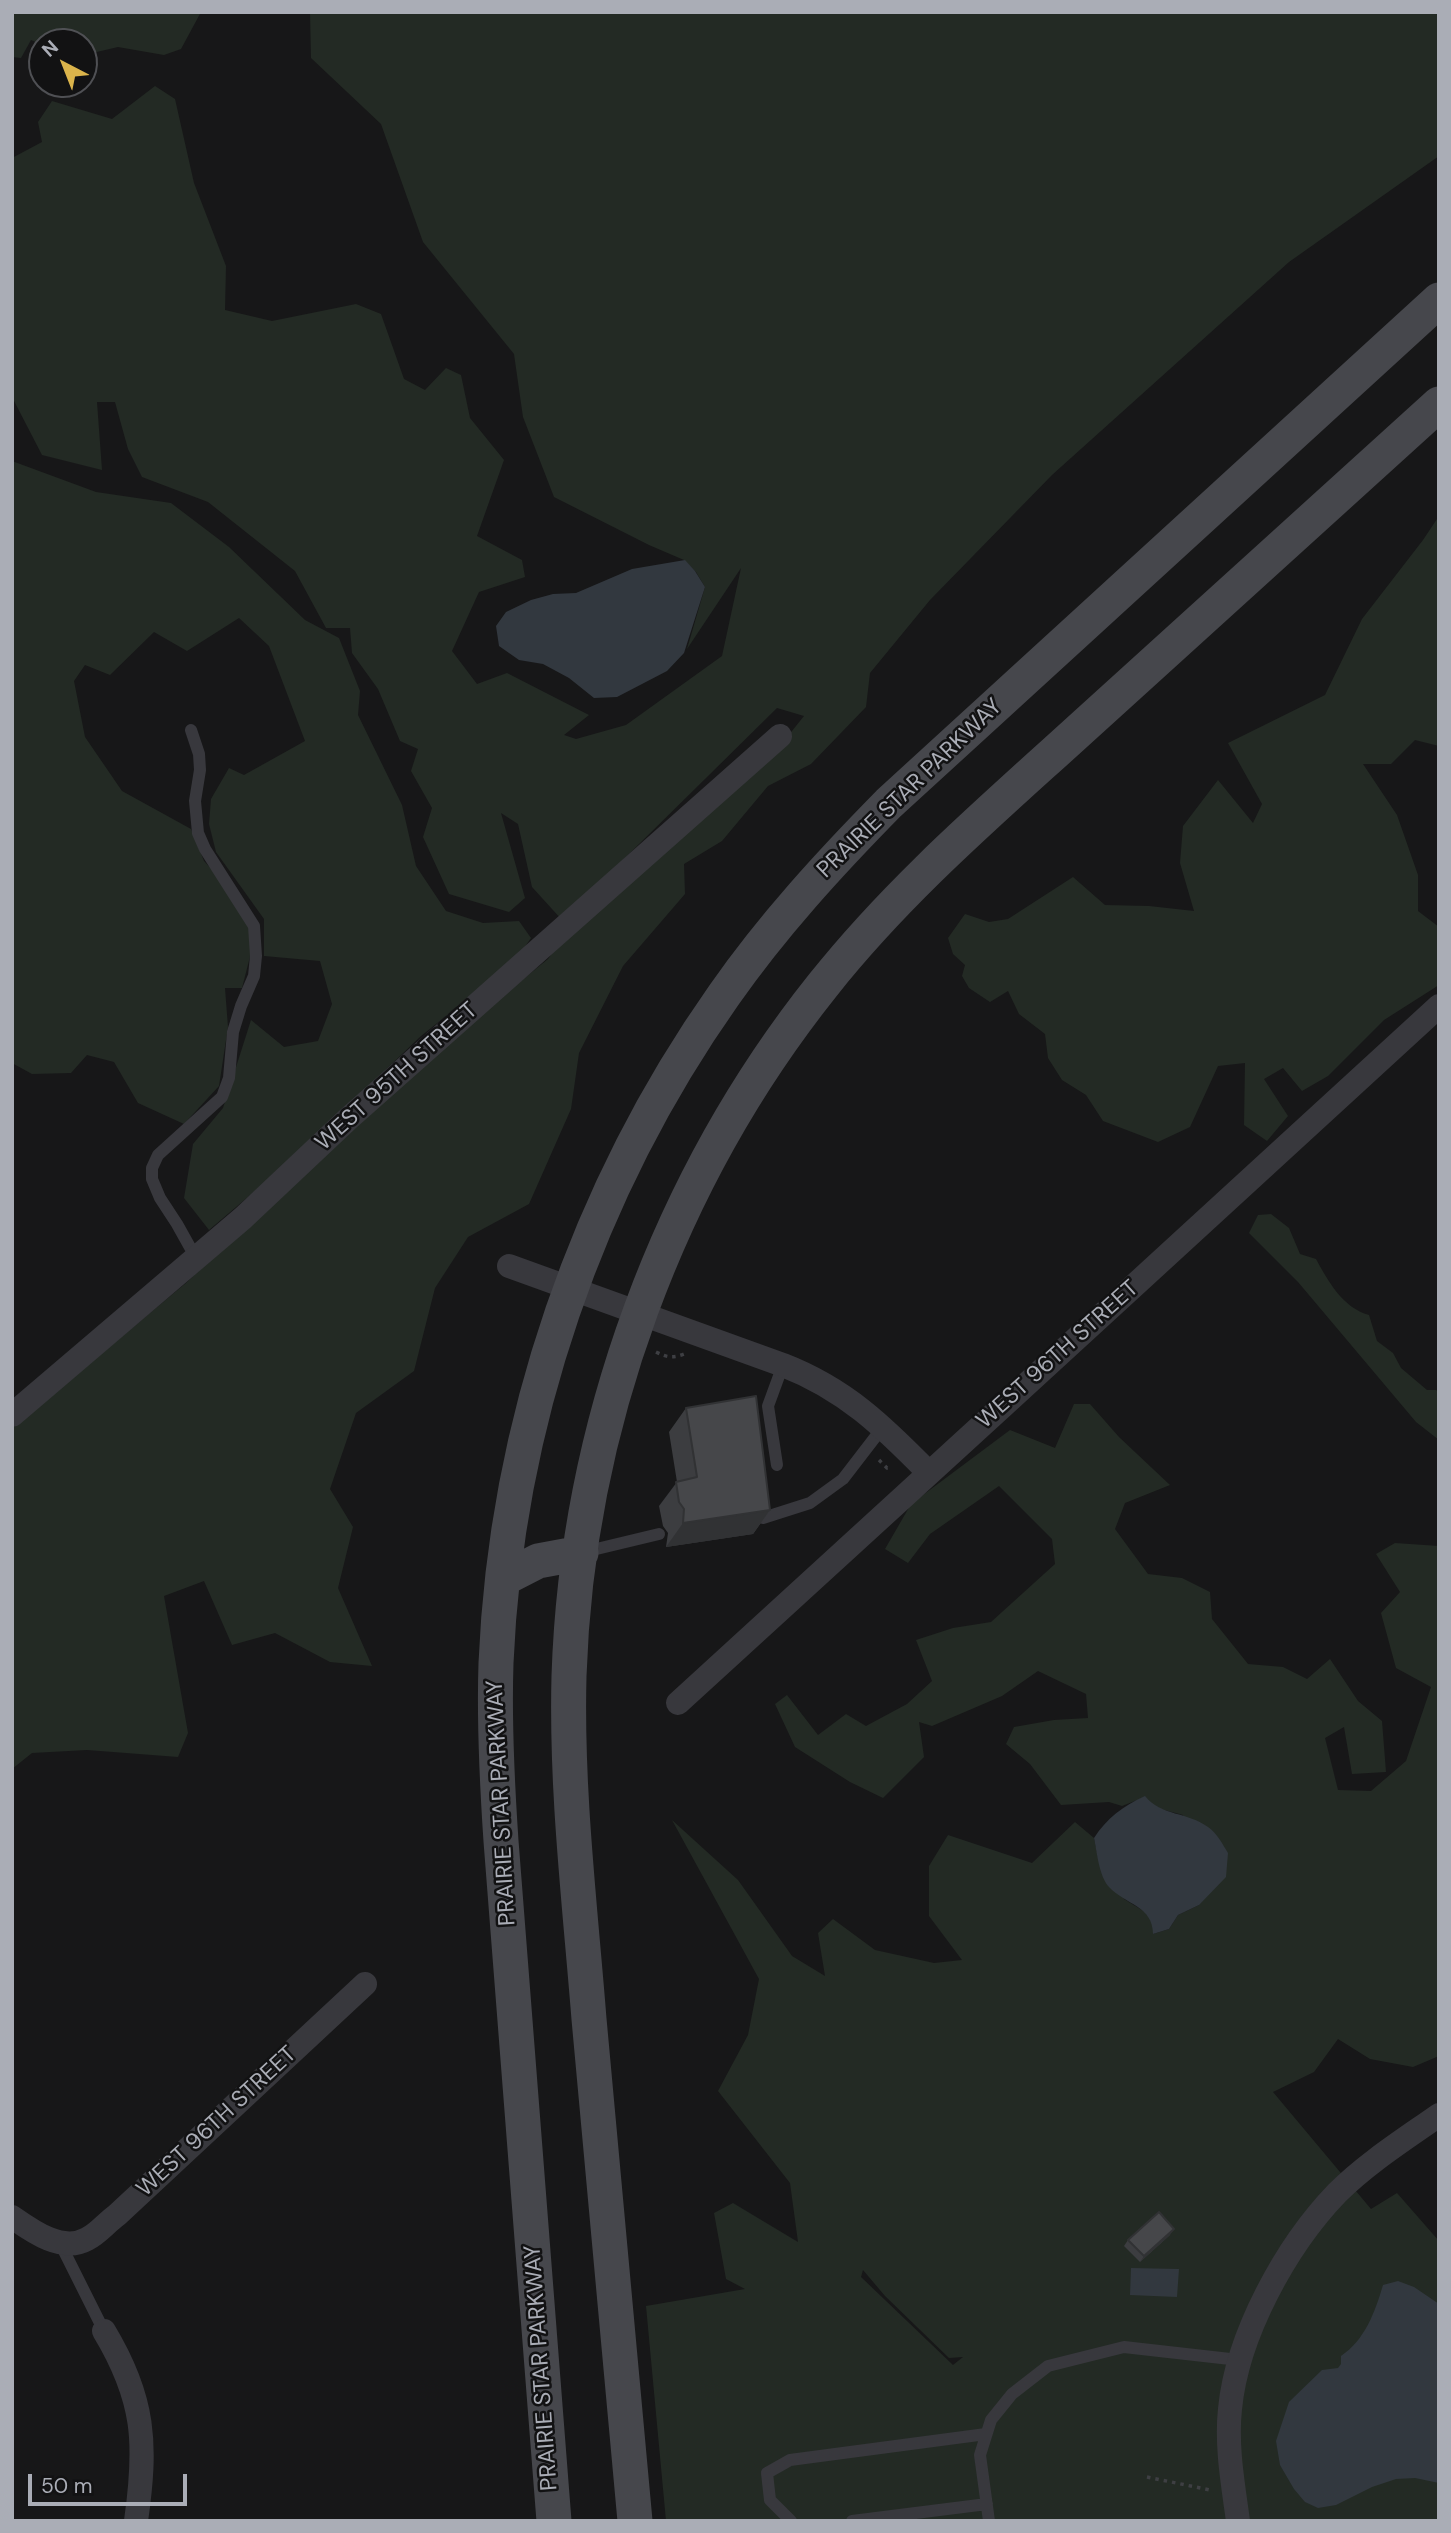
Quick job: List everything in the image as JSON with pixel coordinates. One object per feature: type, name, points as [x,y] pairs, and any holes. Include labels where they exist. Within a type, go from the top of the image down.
[{"type":"main road","name":"PRAIRIE STAR PARKWAY","points":[[554,2521],[495,1753],[496,1661],[503,1578],[514,1499],[531,1420],[570,1288],[604,1205],[641,1130],[676,1069],[723,996],[809,887],[889,803],[1439,300]]},
{"type":"main road","points":[[635,2521],[596,2106],[569,1758],[569,1674],[584,1525],[615,1388],[640,1313],[668,1241],[734,1114],[778,1046],[821,987],[866,934],[951,847],[1439,404]]},
{"type":"main road","points":[[503,1578],[538,1561],[581,1553]]},
{"type":"street","name":"WEST 95TH STREET","points":[[12,1415],[243,1218],[368,1102],[780,736]]},
{"type":"street","name":"WEST 96TH STREET","points":[[678,1703],[1439,1006]]},
{"type":"street","points":[[509,1266],[782,1365],[843,1395],[883,1427],[929,1473]]},
{"type":"street","name":"WEST 96TH STREET","points":[[60,2243],[86,2241],[117,2215],[365,1984]]},
{"type":"street","points":[[1238,2521],[1228,2441],[1230,2410],[1239,2360],[1268,2291],[1318,2214],[1361,2171],[1439,2115]]},
{"type":"street","points":[[12,2217],[33,2233],[60,2243]]},
{"type":"street","points":[[104,2331],[122,2361],[133,2387],[140,2419],[143,2453],[136,2521]]},
{"type":"lane","points":[[191,730],[199,762],[195,801],[198,833],[205,849],[254,926],[256,956],[254,976],[233,1032],[229,1078],[222,1097],[158,1155],[152,1168],[152,1179],[160,1198],[196,1258]]},
{"type":"lane","points":[[777,1465],[768,1406],[782,1365]]},
{"type":"lane","points":[[763,1518],[810,1503],[843,1479],[883,1427]]},
{"type":"lane","points":[[581,1553],[659,1534]]},
{"type":"lane","points":[[60,2243],[104,2331]]},
{"type":"lane","points":[[989,2521],[980,2455],[991,2420],[1012,2394],[1048,2366],[1124,2347],[1239,2360]]},
{"type":"lane","points":[[791,2521],[770,2500],[767,2473],[790,2460],[986,2434]]},
{"type":"lane","points":[[852,2521],[987,2504]]},
{"type":"shaded area","points":[[12,12],[201,12],[181,49],[164,55],[118,47],[98,52],[98,28],[28,28],[28,45],[21,58],[12,57]]},
{"type":"shaded area","points":[[310,12],[1439,12],[1439,156],[1289,262],[1052,475],[930,600],[870,673],[866,707],[811,764],[768,786],[722,841],[684,864],[685,894],[623,966],[579,1053],[571,1109],[529,1204],[468,1237],[435,1288],[414,1371],[356,1413],[330,1489],[353,1527],[338,1588],[372,1666],[330,1662],[275,1633],[232,1645],[204,1581],[164,1596],[188,1733],[178,1757],[87,1750],[32,1753],[12,1769],[12,1428],[186,1283],[296,1178],[468,1024],[548,959],[571,928],[784,741],[804,716],[777,708],[562,920],[532,887],[518,824],[501,813],[525,898],[509,912],[449,894],[423,837],[432,808],[411,771],[418,749],[400,741],[378,689],[352,653],[350,628],[326,628],[295,571],[208,502],[142,477],[128,449],[115,402],[97,402],[102,470],[42,455],[12,397],[12,158],[42,142],[38,122],[52,101],[112,119],[155,86],[175,99],[194,183],[226,266],[225,310],[272,321],[356,304],[381,314],[404,379],[425,390],[446,368],[461,375],[470,418],[504,460],[477,536],[522,560],[525,577],[479,592],[452,651],[477,684],[507,673],[589,715],[564,735],[576,739],[626,725],[722,656],[741,568],[687,649],[705,587],[696,572],[684,560],[554,497],[523,417],[514,354],[423,242],[381,124],[311,58]]},
{"type":"shaded area","points":[[12,461],[96,492],[171,503],[229,547],[305,620],[339,638],[360,691],[358,715],[402,805],[416,866],[446,911],[483,923],[519,921],[531,938],[515,961],[421,1036],[288,1163],[209,1230],[184,1198],[193,1144],[223,1108],[251,1020],[284,1047],[318,1041],[332,1004],[320,961],[264,956],[264,919],[216,852],[209,824],[211,799],[229,768],[244,775],[305,741],[269,646],[239,618],[187,651],[154,632],[110,675],[85,665],[74,681],[85,737],[122,791],[191,829],[204,861],[243,903],[254,941],[242,988],[225,988],[228,1027],[219,1086],[184,1124],[138,1103],[114,1062],[87,1055],[71,1073],[32,1074],[12,1063]]},
{"type":"shaded area","points":[[1439,516],[1439,746],[1415,740],[1391,764],[1363,764],[1397,815],[1418,875],[1418,911],[1439,927],[1439,985],[1384,1020],[1328,1076],[1302,1091],[1283,1068],[1264,1079],[1288,1116],[1267,1141],[1244,1125],[1245,1063],[1218,1066],[1190,1127],[1158,1142],[1103,1121],[1086,1095],[1062,1080],[1048,1058],[1045,1034],[1019,1014],[1008,991],[990,1002],[969,988],[962,976],[965,965],[953,954],[948,938],[965,914],[989,922],[1008,919],[1073,877],[1105,905],[1194,911],[1180,863],[1183,826],[1218,780],[1253,823],[1262,804],[1228,743],[1325,695],[1362,619]]},
{"type":"shaded area","points":[[685,560],[705,587],[684,653],[667,671],[617,697],[594,698],[569,678],[543,664],[519,660],[499,646],[496,626],[506,612],[531,600],[553,594],[576,593],[632,569]]},
{"type":"shaded area","points":[[1271,1214],[1289,1228],[1300,1254],[1316,1259],[1331,1285],[1344,1300],[1369,1315],[1377,1341],[1393,1353],[1401,1368],[1427,1390],[1439,1392],[1439,1440],[1416,1422],[1298,1282],[1249,1233],[1258,1215]]},
{"type":"shaded area","points":[[1074,1404],[1090,1404],[1119,1437],[1170,1485],[1125,1503],[1115,1529],[1148,1574],[1182,1578],[1210,1592],[1212,1619],[1248,1664],[1283,1667],[1307,1679],[1330,1659],[1358,1701],[1382,1721],[1386,1772],[1352,1774],[1344,1727],[1325,1738],[1338,1790],[1371,1791],[1406,1761],[1431,1687],[1396,1668],[1381,1613],[1400,1592],[1376,1554],[1395,1543],[1439,1546],[1439,2056],[1413,2067],[1370,2059],[1338,2039],[1314,2072],[1273,2092],[1371,2209],[1397,2193],[1439,2241],[1439,2521],[666,2521],[646,2306],[745,2289],[726,2279],[714,2213],[733,2203],[798,2242],[790,2183],[718,2091],[748,2035],[759,1979],[672,1820],[738,1880],[792,1956],[825,1976],[818,1933],[833,1919],[875,1950],[934,1963],[962,1960],[929,1916],[929,1866],[948,1835],[1032,1863],[1075,1822],[1094,1838],[1098,1857],[1124,1899],[1145,1912],[1153,1922],[1153,1934],[1169,1929],[1178,1915],[1199,1905],[1183,1815],[1153,1807],[1145,1797],[1122,1806],[1109,1802],[1061,1805],[1030,1764],[1006,1744],[1014,1727],[1054,1720],[1088,1718],[1086,1694],[1038,1671],[1002,1696],[932,1726],[919,1722],[924,1757],[883,1798],[850,1782],[795,1747],[775,1704],[787,1695],[818,1735],[846,1714],[866,1726],[907,1704],[932,1681],[916,1640],[953,1628],[991,1622],[1055,1564],[1052,1539],[999,1486],[930,1534],[908,1563],[885,1549],[911,1504],[1010,1430],[1055,1448]],"holes":[[[863,2270],[885,2296],[949,2358],[963,2357],[953,2365],[861,2277]]]},
{"type":"shaded area","points":[[1145,1796],[1167,1811],[1208,1827],[1228,1853],[1226,1877],[1199,1905],[1178,1915],[1169,1929],[1153,1934],[1149,1917],[1109,1887],[1099,1864],[1094,1838],[1116,1813]]},
{"type":"shaded area","points":[[1131,2268],[1179,2269],[1177,2297],[1130,2295]]},
{"type":"shaded area","points":[[1398,2281],[1414,2287],[1439,2304],[1439,2483],[1415,2478],[1396,2479],[1372,2487],[1336,2505],[1318,2508],[1305,2502],[1280,2465],[1276,2441],[1289,2402],[1322,2370],[1338,2368],[1341,2356],[1357,2342],[1368,2325],[1383,2285]]},
{"type":"building","points":[[756,1396],[770,1510],[683,1523],[684,1509],[679,1502],[676,1482],[697,1477],[686,1408]]},
{"type":"building","points":[[1159,2212],[1174,2229],[1144,2256],[1128,2240]]}]
